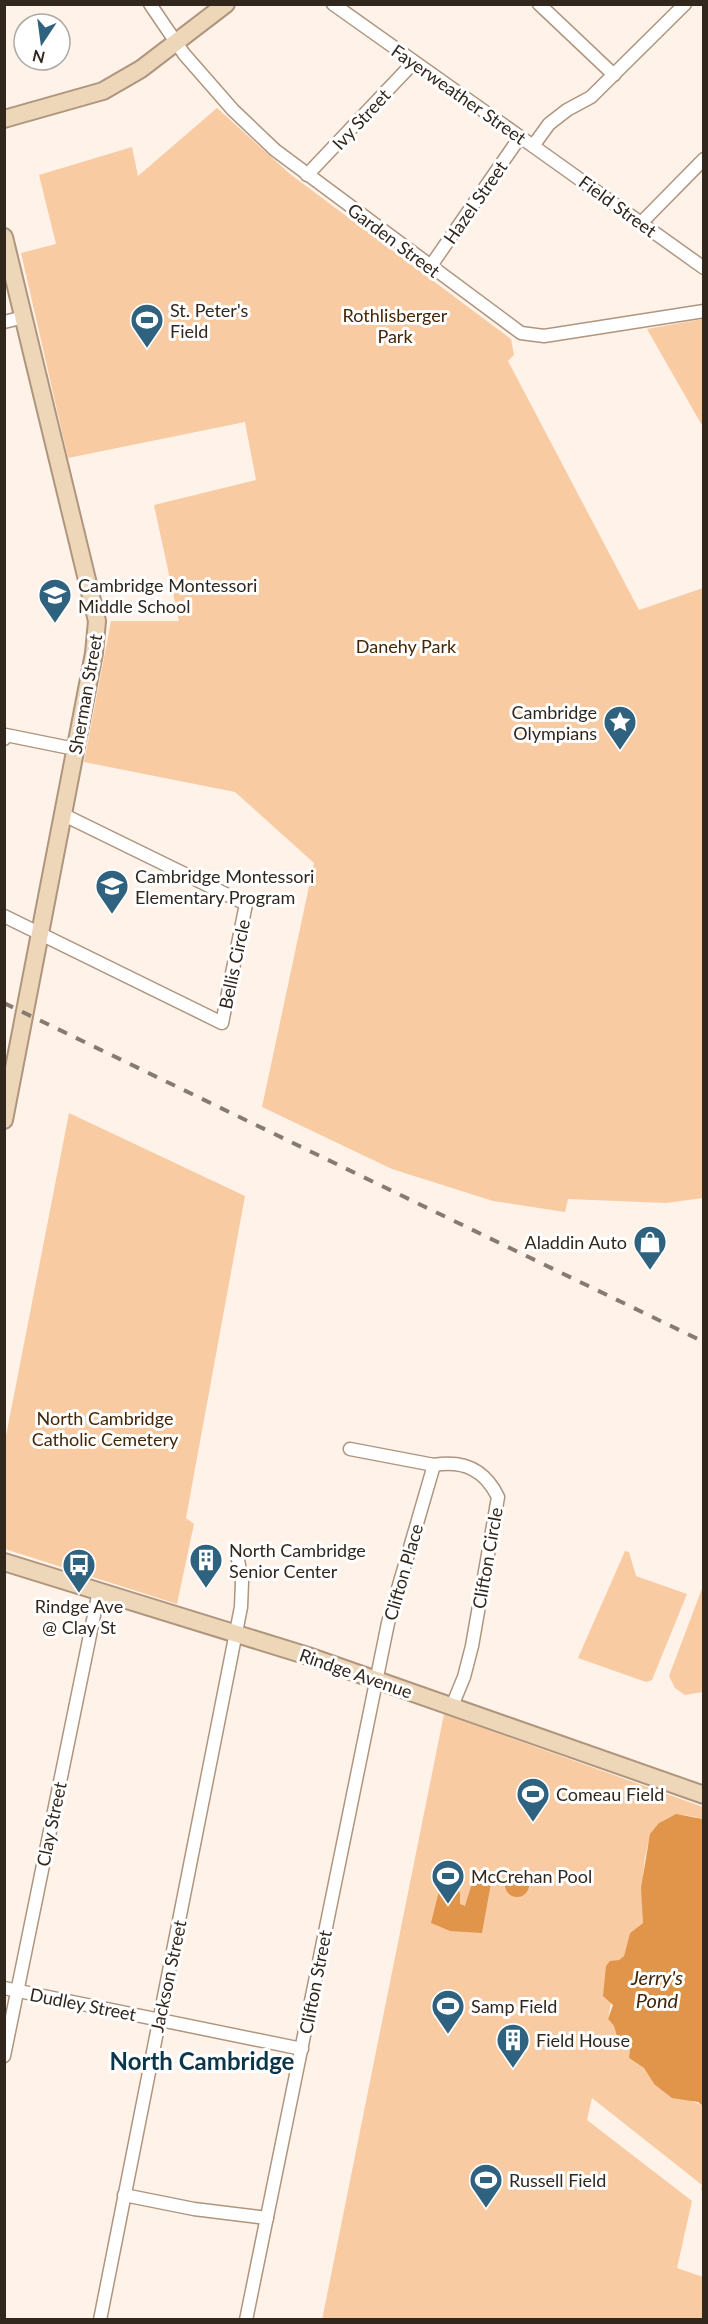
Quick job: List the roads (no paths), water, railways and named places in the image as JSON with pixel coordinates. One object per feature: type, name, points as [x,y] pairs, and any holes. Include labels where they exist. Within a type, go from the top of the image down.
[{"type":"street","name":"Garden Street","points":[[150,4],[175,44],[246,123],[307,175],[507,324],[532,336],[704,311]]},
{"type":"street","points":[[4,119],[103,91],[141,69],[226,4]]},
{"type":"street","name":"Fayerweather Street","points":[[333,4],[533,146],[549,124],[567,110],[591,97],[685,4]]},
{"type":"street","points":[[539,4],[614,75]]},
{"type":"street","name":"Ivy Street","points":[[307,175],[414,62]]},
{"type":"street","name":"Hazel Street","points":[[430,267],[520,136]]},
{"type":"street","name":"Field Street","points":[[533,146],[704,268]]},
{"type":"street","points":[[641,223],[704,159]]},
{"type":"street","name":"Sherman Street","points":[[4,237],[97,621],[97,635],[64,815],[5,1112]]},
{"type":"street","points":[[4,322],[24,317]]},
{"type":"street","points":[[4,739],[6,735],[75,750]]},
{"type":"street","name":"Bellis Circle","points":[[39,932],[222,1023],[246,904],[64,815]]},
{"type":"street","points":[[4,916],[39,932]]},
{"type":"street","name":"Clifton Circle","points":[[350,1449],[434,1465],[448,1464],[477,1469],[483,1474],[498,1497],[472,1646],[464,1677],[452,1706]]},
{"type":"street","name":"Clifton Place","points":[[376,1679],[399,1577],[434,1465]]},
{"type":"street","name":"Jackson Street","points":[[100,2319],[236,1633],[242,1589],[237,1554]]},
{"type":"street","name":"Rindge Avenue","points":[[4,1562],[236,1633],[376,1679],[704,1795]]},
{"type":"street","name":"Clay Street","points":[[4,2056],[10,1989],[99,1591]]},
{"type":"street","name":"Clifton Street","points":[[246,2319],[376,1679]]},
{"type":"street","name":"Dudley Street","points":[[10,1989],[302,2049]]},
{"type":"street","points":[[124,2195],[194,2210],[267,2218]]},
{"type":"water","name":"Jerry's Pond","points":[[676,1814],[703,1819],[703,2106],[698,2102],[672,2098],[654,2084],[644,2068],[629,2058],[630,2048],[620,2048],[614,2026],[608,2019],[613,2005],[603,1996],[606,1966],[610,1961],[619,1960],[624,1956],[630,1933],[643,1923],[641,1888],[650,1834],[659,1823]]},
{"type":"water","points":[[517,1873],[522,1874],[528,1880],[528,1890],[522,1896],[517,1897],[512,1896],[506,1890],[505,1885],[506,1880],[512,1874]]},
{"type":"water","name":"McCrehan Pool","points":[[482,1877],[491,1883],[482,1933],[450,1931],[431,1923],[440,1887],[447,1884],[457,1887],[460,1893],[460,1904],[465,1906],[473,1880]]},
{"type":"railway","points":[[4,1003],[704,1342]]},
{"type":"place","name":"St. Peter's Field","points":[[147,349]]},
{"type":"place","name":"Cambridge Montessori Middle School","points":[[55,624]]},
{"type":"place","name":"Cambridge Olympians","points":[[620,751]]},
{"type":"place","name":"Cambridge Montessori Elementary Program","points":[[112,915]]},
{"type":"place","name":"Aladdin Auto","points":[[650,1271]]},
{"type":"place","name":"North Cambridge Senior Center","points":[[206,1589]]},
{"type":"place","name":"Rindge Ave @ Clay St","points":[[79,1594]]},
{"type":"place","name":"Comeau Field","points":[[533,1823]]},
{"type":"place","name":"McCrehan Pool","points":[[448,1905]]},
{"type":"place","name":"Samp Field","points":[[448,2035]]},
{"type":"place","name":"Field House","points":[[513,2069]]},
{"type":"place","name":"Russell Field","points":[[486,2209]]},
{"type":"district","name":"North Cambridge","points":[[202,2060]]},
{"type":"park label","name":"Rothlisberger Park","points":[[395,325]]},
{"type":"park label","name":"Danehy Park","points":[[406,646]]},
{"type":"park label","name":"North Cambridge Catholic Cemetery","points":[[105,1428]]}]
